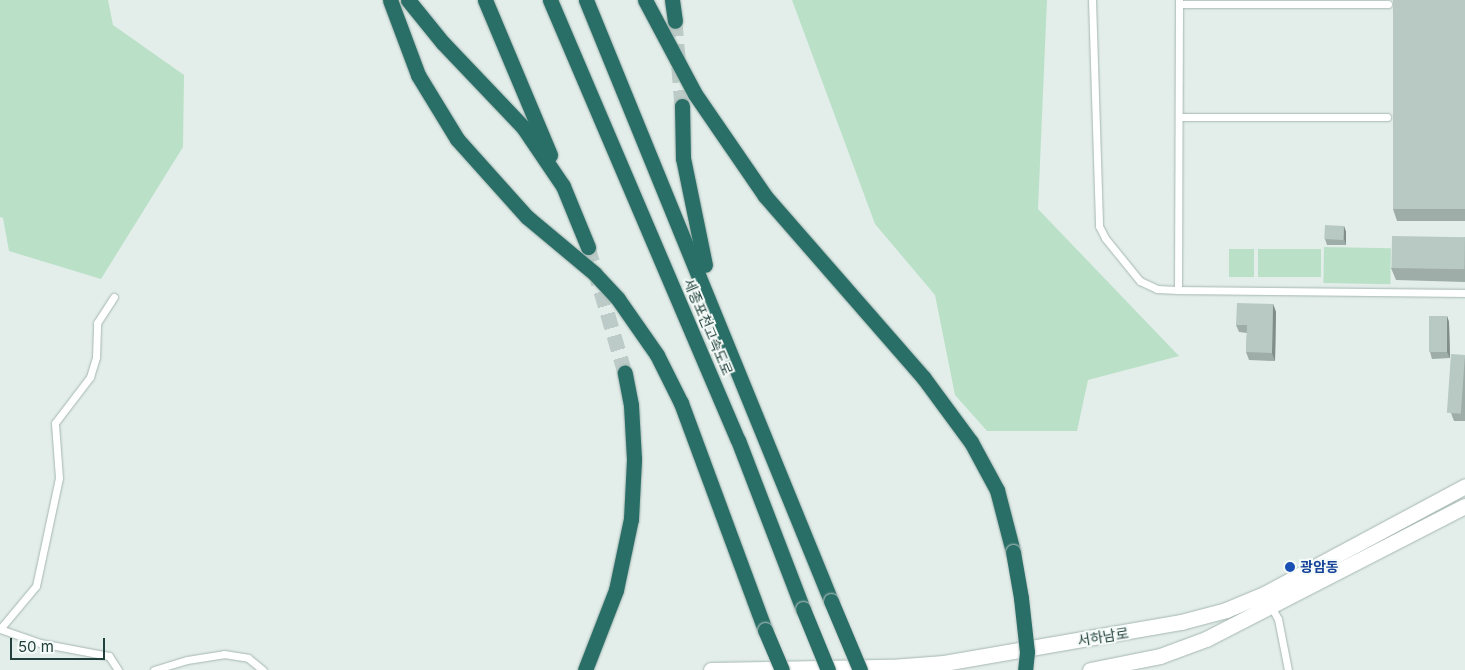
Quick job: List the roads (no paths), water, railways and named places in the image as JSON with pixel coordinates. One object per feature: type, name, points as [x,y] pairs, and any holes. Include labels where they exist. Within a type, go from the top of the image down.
[{"type":"highway","points":[[390,0],[418,75],[457,139],[527,217],[594,273],[618,299],[656,355],[681,403],[765,630],[782,670]]},
{"type":"highway","points":[[408,0],[443,43],[523,127],[563,186]]},
{"type":"highway","points":[[484,0],[588,248]]},
{"type":"highway","name":"세종포천고속도로","points":[[550,0],[734,431],[828,670]]},
{"type":"highway","name":"세종포천고속도로","points":[[586,0],[717,315],[860,670]]},
{"type":"highway","points":[[646,0],[695,94],[766,196],[923,377],[971,442],[997,490],[1012,552],[1022,598],[1027,652],[1025,670]]},
{"type":"highway","points":[[672,0],[675,21]]},
{"type":"highway","points":[[682,106],[683,158],[690,207],[717,315]]},
{"type":"highway","points":[[587,666],[616,590],[631,519],[634,459],[632,405],[625,373]]},
{"type":"main road","name":"서하남로","points":[[1090,670],[1160,656],[1206,639],[1267,600],[1465,486]]},
{"type":"main road","name":"서하남로","points":[[710,670],[891,667],[944,663],[1172,624],[1267,600],[1465,506]]},
{"type":"lane","points":[[1092,0],[1100,226],[1105,238],[1140,281],[1157,290],[1465,293]]},
{"type":"lane","points":[[1178,290],[1179,2],[1388,4]]},
{"type":"lane","points":[[1179,117],[1387,117]]},
{"type":"lane","points":[[114,298],[97,323],[96,357],[90,377],[54,423],[59,478],[36,586],[0,629],[40,643],[109,656],[118,670]]},
{"type":"lane","points":[[1267,600],[1278,619],[1288,670]]},
{"type":"lane","points":[[154,670],[187,660],[224,654],[248,658],[263,670]]},
{"type":"tunnel","points":[[675,21],[682,106]]},
{"type":"tunnel","points":[[588,247],[625,373]]},
{"type":"place","name":"광암동","points":[[1290,567]]}]
